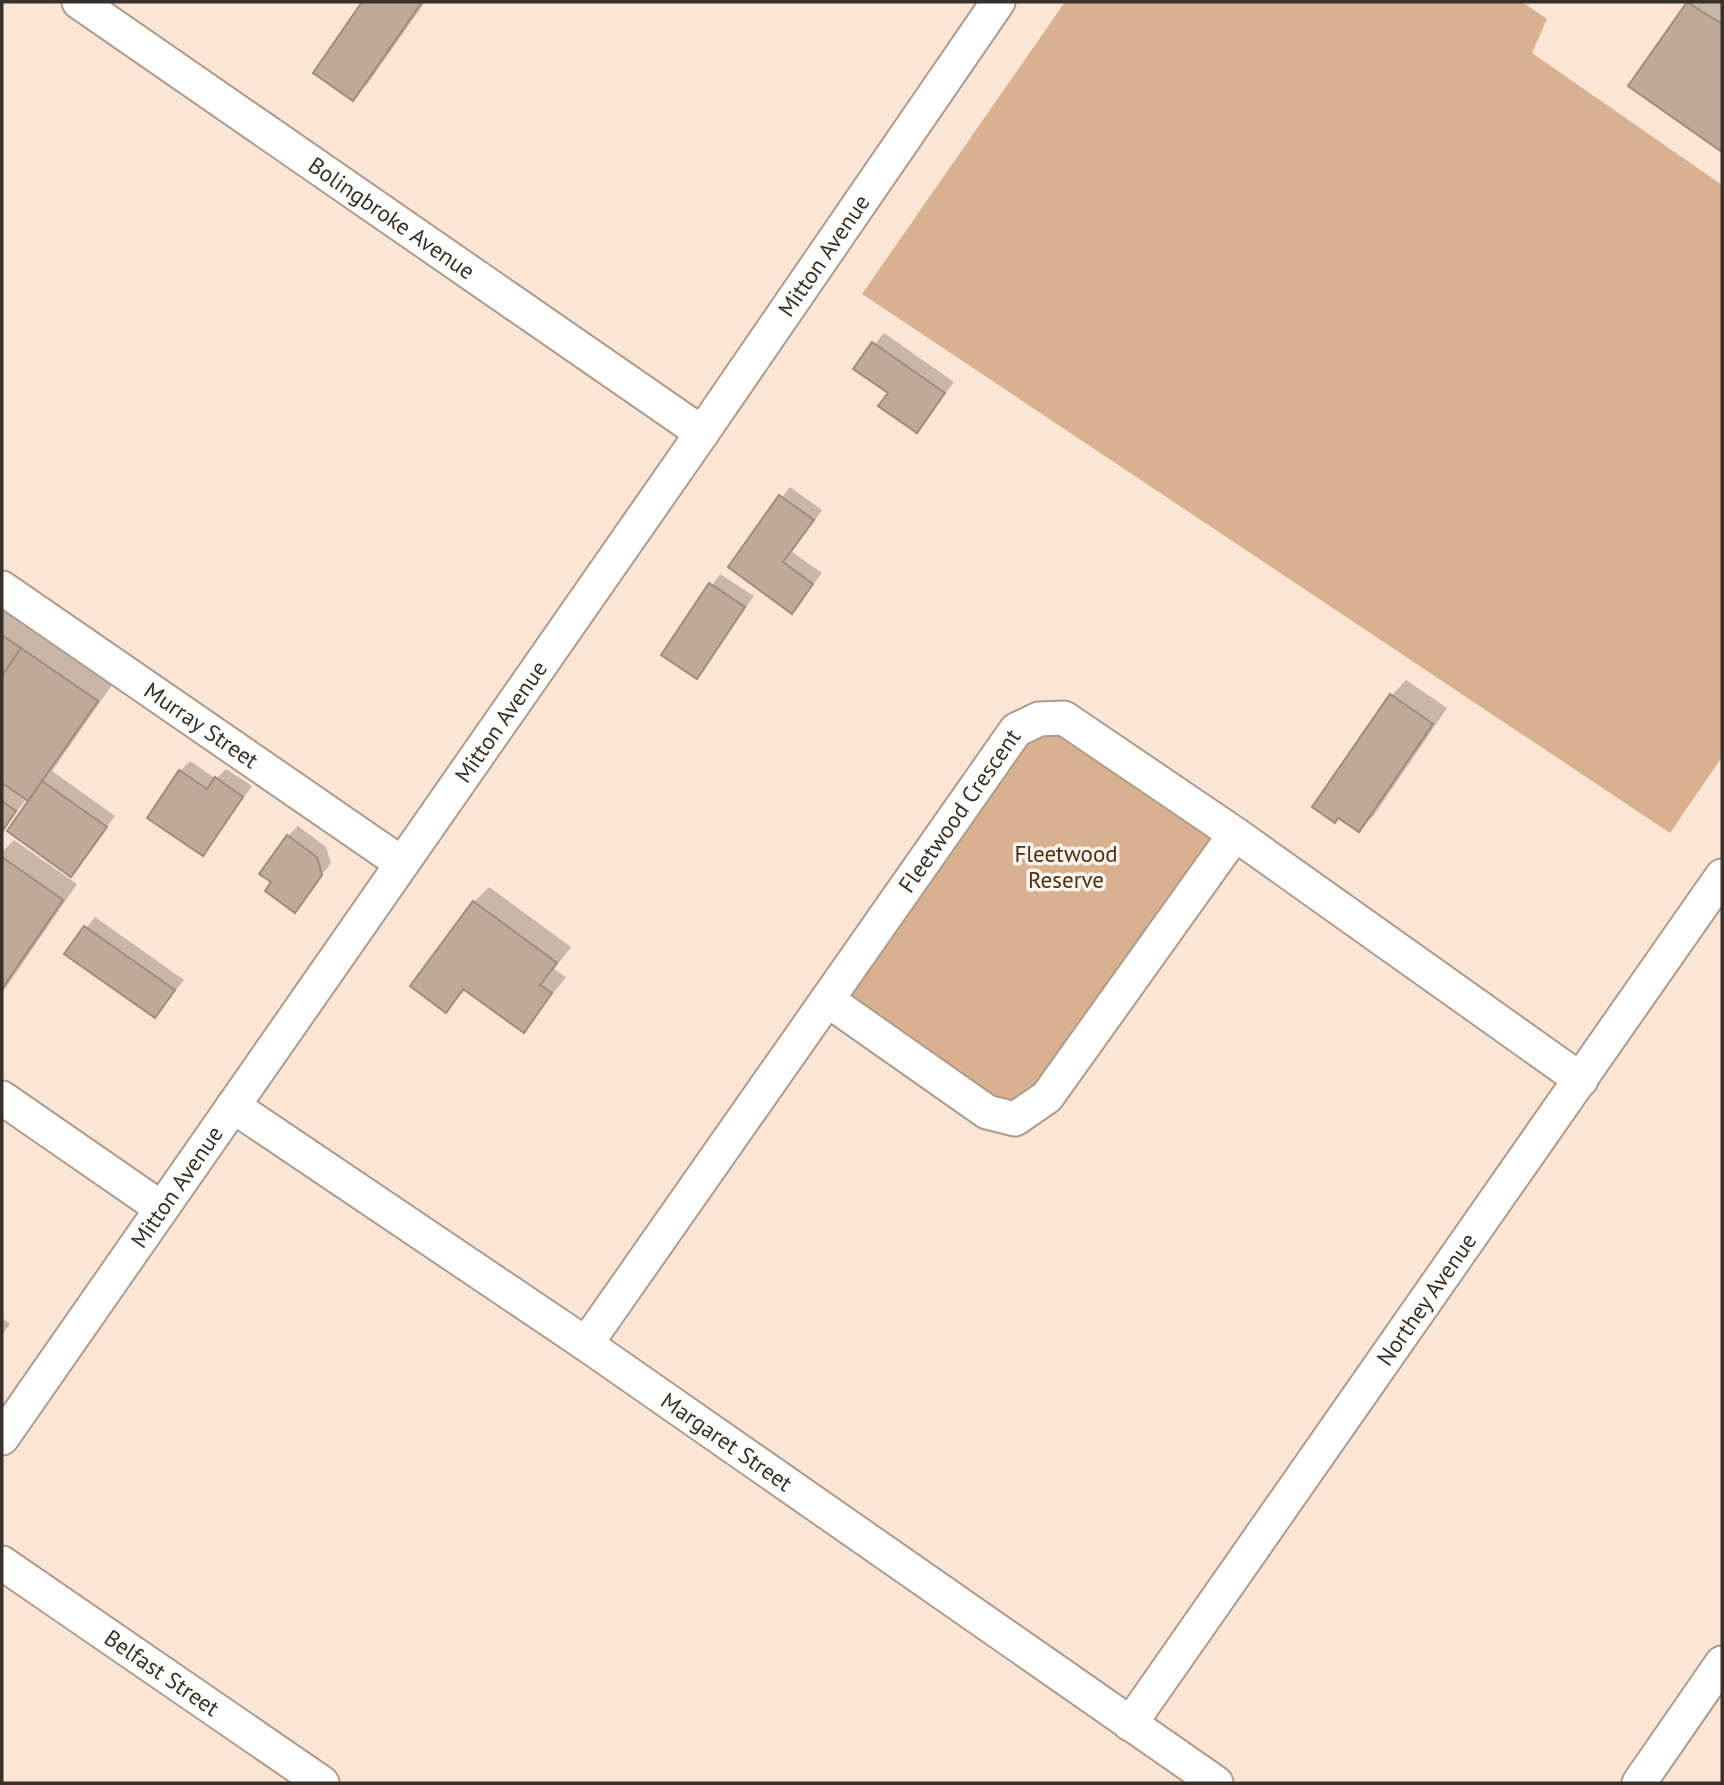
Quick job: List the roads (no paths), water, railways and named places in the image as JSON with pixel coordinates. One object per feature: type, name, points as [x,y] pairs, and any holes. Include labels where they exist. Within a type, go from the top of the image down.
[{"type":"street","name":"Bolingbroke Avenue","points":[[79,2],[702,433]]},
{"type":"street","name":"Mitton Avenue","points":[[2,1438],[702,433],[998,2]]},
{"type":"street","name":"Murray Street","points":[[2,588],[401,863]]},
{"type":"street","name":"Fleetwood Crescent","points":[[586,1344],[829,1001],[1016,730],[1039,719],[1064,718],[1234,834],[1581,1080]]},
{"type":"street","points":[[829,1001],[986,1112],[1015,1119],[1047,1097],[1234,834]]},
{"type":"street","name":"Northey Avenue","points":[[1130,1724],[1722,876]]},
{"type":"street","points":[[2,1098],[161,1208]]},
{"type":"street","name":"Margaret Street","points":[[233,1106],[586,1344],[1216,1783]]},
{"type":"street","name":"Belfast Street","points":[[2,1563],[322,1783]]},
{"type":"street","points":[[1639,1783],[1722,1663]]},
{"type":"park label","name":"Fleetwood Reserve","points":[[1066,867]]}]
